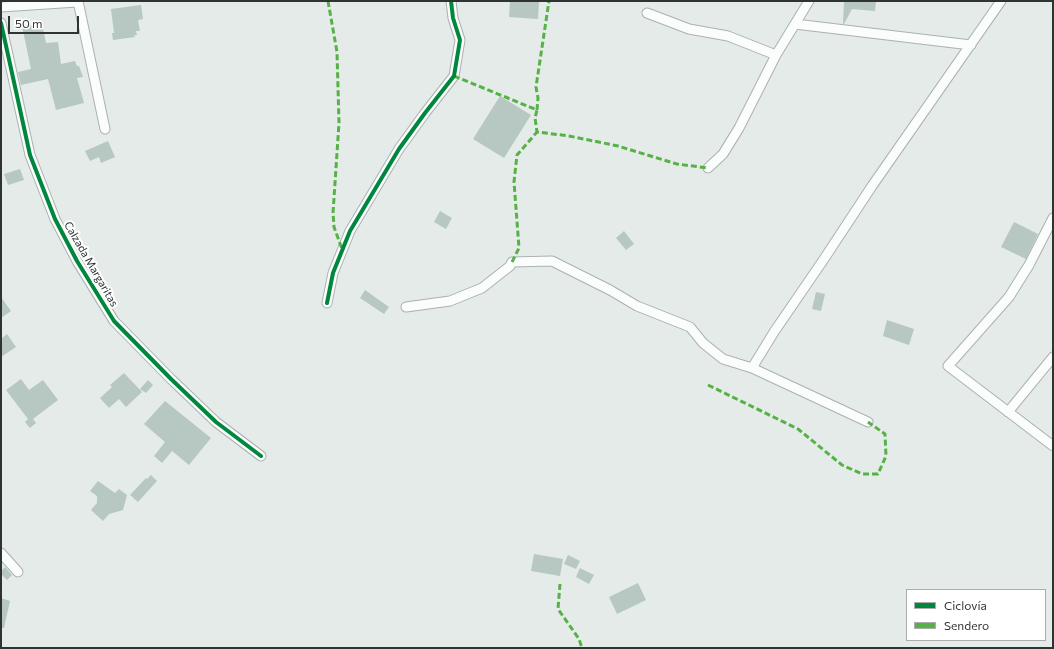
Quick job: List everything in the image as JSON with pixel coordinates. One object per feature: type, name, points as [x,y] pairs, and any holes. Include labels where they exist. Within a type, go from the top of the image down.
[{"type":"street","points":[[327,303],[333,273],[350,231],[399,150],[425,113],[454,76],[460,40],[453,18],[451,1]]},
{"type":"street","points":[[708,168],[723,154],[739,128],[776,55],[809,1]]},
{"type":"street","points":[[752,368],[774,332],[872,186],[1001,1]]},
{"type":"street","points":[[1,7],[78,2],[105,130]]},
{"type":"street","points":[[647,13],[689,29],[728,36],[776,55]]},
{"type":"street","name":"Calzada Margaritas","points":[[1,23],[30,156],[55,219],[77,261],[114,321],[216,422],[261,456]]},
{"type":"street","points":[[795,24],[972,44]]},
{"type":"street","points":[[1053,218],[1029,265],[1009,297],[948,366],[1053,446]]},
{"type":"street","points":[[406,307],[450,301],[482,288],[510,266],[512,262],[552,261],[610,290],[637,306],[690,327],[703,343],[723,358],[752,368],[868,422]]},
{"type":"street","points":[[1008,412],[1053,357]]},
{"type":"street","points":[[1,553],[18,572]]},
{"type":"building","points":[[510,1],[539,1],[538,19],[509,17]]},
{"type":"building","points":[[844,1],[876,1],[875,11],[852,9],[843,24]]},
{"type":"building","points":[[141,5],[143,19],[138,20],[140,31],[136,31],[137,35],[134,35],[135,37],[113,40],[112,33],[114,33],[111,9]]},
{"type":"building","points":[[42,24],[46,43],[58,42],[61,64],[75,61],[77,66],[79,66],[83,77],[77,78],[84,103],[56,110],[48,79],[21,85],[18,72],[31,69],[22,26]]},
{"type":"building","points":[[500,96],[531,115],[504,158],[473,139]]},
{"type":"building","points":[[108,141],[115,157],[101,163],[99,157],[90,161],[85,151]]},
{"type":"building","points":[[20,169],[24,180],[8,185],[4,174]]},
{"type":"building","points":[[440,211],[452,218],[446,229],[434,222]]},
{"type":"building","points":[[1014,222],[1038,234],[1026,259],[1001,247]]},
{"type":"building","points":[[624,231],[634,244],[626,250],[616,238]]},
{"type":"building","points":[[365,290],[389,307],[384,314],[360,298]]},
{"type":"building","points":[[816,292],[825,294],[821,311],[812,309]]},
{"type":"building","points":[[1,297],[11,311],[1,318]]},
{"type":"building","points":[[887,320],[914,329],[909,345],[883,336]]},
{"type":"building","points":[[7,334],[16,347],[1,357],[1,339]]},
{"type":"building","points":[[124,373],[142,392],[126,407],[119,399],[109,408],[100,398],[112,387],[110,385]]},
{"type":"building","points":[[21,379],[29,390],[43,380],[58,400],[33,419],[36,423],[30,428],[25,422],[28,419],[6,390]]},
{"type":"building","points":[[148,380],[153,385],[146,393],[140,389]]},
{"type":"building","points":[[165,401],[211,438],[189,465],[172,451],[162,463],[154,456],[165,442],[144,424]]},
{"type":"building","points":[[151,475],[157,481],[138,502],[130,495],[146,478],[147,479]]},
{"type":"building","points":[[98,481],[115,493],[119,489],[127,495],[123,510],[109,514],[103,521],[91,510],[97,503],[97,496],[90,491]]},
{"type":"building","points":[[534,554],[563,559],[560,576],[531,571]]},
{"type":"building","points":[[568,555],[580,561],[576,569],[564,564]]},
{"type":"building","points":[[5,567],[12,575],[7,580],[1,574],[1,571]]},
{"type":"building","points":[[580,568],[594,575],[589,584],[576,577]]},
{"type":"building","points":[[638,583],[646,600],[617,614],[609,597]]},
{"type":"building","points":[[1,598],[10,601],[4,628],[1,628]]},
{"type":"marked path","points":[[328,1],[337,52],[339,123],[333,213],[334,227],[342,249]]},
{"type":"marked path","points":[[537,110],[538,98],[536,87],[549,1]]},
{"type":"marked path","points":[[454,76],[537,110],[535,118],[537,132],[569,136],[618,146],[677,164],[708,168]]},
{"type":"marked path","points":[[512,262],[519,248],[514,182],[517,155],[537,132]]},
{"type":"marked path","points":[[708,385],[798,429],[842,465],[862,474],[878,474],[886,456],[885,434],[868,422]]},
{"type":"marked path","points":[[560,584],[558,609],[579,639],[582,648]]},
{"type":"cycle path","points":[[327,303],[333,273],[350,231],[399,149],[454,76],[460,40],[453,18],[451,1]]},
{"type":"cycle path","points":[[1,23],[30,155],[55,219],[77,261],[114,321],[216,422],[261,456]]}]
